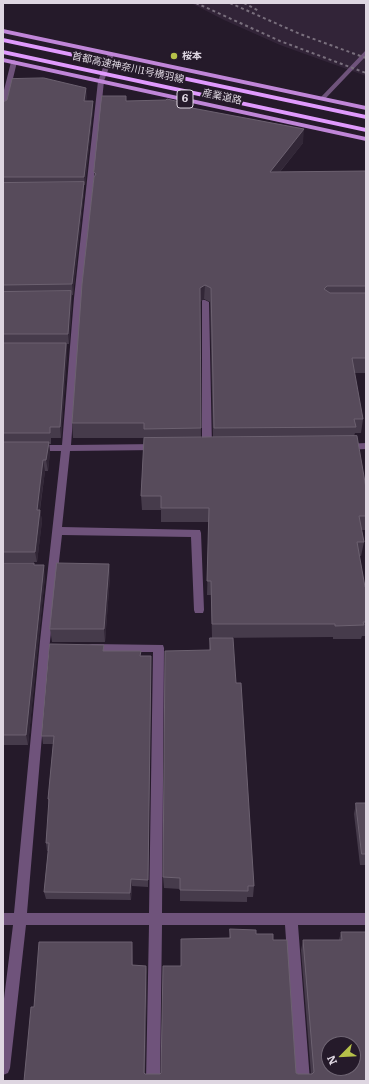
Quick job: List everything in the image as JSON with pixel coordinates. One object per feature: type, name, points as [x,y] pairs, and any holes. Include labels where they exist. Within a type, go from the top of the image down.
[{"type":"highway","name":"首都高速神奈川1号横羽線","points":[[3,40],[366,117]]},
{"type":"highway","name":"首都高速神奈川1号横羽線","points":[[3,52],[366,130]]},
{"type":"main road","name":"産業道路","points":[[3,31],[366,108]]},
{"type":"main road","name":"産業道路","points":[[3,60],[366,139]]},
{"type":"street","points":[[322,98],[366,52]]},
{"type":"street","points":[[3,1068],[48,647],[49,568],[57,531],[66,448],[70,349],[75,298],[101,81],[111,54]]},
{"type":"street","points":[[3,106],[14,62]]},
{"type":"street","points":[[205,302],[207,447]]},
{"type":"street","points":[[334,446],[366,446]]},
{"type":"street","points":[[26,448],[168,447]]},
{"type":"street","points":[[57,531],[196,533],[199,610]]},
{"type":"street","points":[[83,648],[159,648],[153,1081]]},
{"type":"street","points":[[3,919],[366,919]]},
{"type":"street","points":[[291,919],[303,1081]]},
{"type":"shaded area","points":[[191,3],[366,3],[366,76],[280,45],[224,20]]},
{"type":"building","points":[[44,78],[86,88],[84,101],[93,101],[84,177],[3,177],[3,102],[7,100],[12,79]]},
{"type":"building","points":[[102,96],[126,96],[126,101],[167,99],[193,105],[192,108],[304,129],[270,172],[366,171],[366,286],[327,286],[324,289],[330,293],[366,293],[366,358],[352,358],[363,419],[354,419],[356,427],[214,428],[211,288],[205,285],[200,288],[201,428],[144,429],[144,423],[72,423],[82,284],[94,177],[96,174],[94,172]]},
{"type":"building","points":[[84,182],[72,284],[3,285],[3,183]]},
{"type":"building","points":[[71,291],[68,334],[3,334],[3,292]]},
{"type":"building","points":[[3,343],[66,343],[60,427],[50,427],[50,433],[3,433]]},
{"type":"building","points":[[357,436],[366,488],[366,516],[359,516],[364,542],[357,542],[366,587],[366,622],[363,622],[364,625],[212,624],[211,581],[207,581],[209,508],[161,508],[161,496],[141,496],[144,438]]},
{"type":"building","points":[[3,442],[49,442],[46,460],[43,460],[37,510],[40,510],[35,552],[3,552]]},
{"type":"building","points":[[3,563],[34,563],[34,565],[44,565],[26,735],[3,735]]},
{"type":"building","points":[[57,563],[109,564],[104,629],[50,629]]},
{"type":"building","points":[[210,638],[233,638],[236,683],[241,683],[254,886],[248,886],[248,891],[180,890],[180,878],[163,877],[165,651],[210,650]]},
{"type":"building","points":[[50,644],[104,645],[103,651],[141,651],[140,656],[151,656],[148,880],[131,879],[130,893],[44,892],[49,843],[46,843],[48,799],[54,736],[42,736]]},
{"type":"building","points":[[356,803],[366,803],[366,854],[362,854]]},
{"type":"building","points":[[230,929],[256,930],[256,934],[273,934],[273,940],[287,940],[296,1073],[312,1074],[314,1072],[303,940],[342,940],[341,932],[366,932],[366,1081],[24,1081],[31,1007],[34,1007],[39,942],[132,942],[132,965],[146,966],[144,1073],[160,1074],[163,966],[181,966],[181,939],[230,938]]},
{"type":"railway","points":[[196,3],[280,41],[366,73]]},
{"type":"railway","points":[[230,3],[300,34],[366,58]]},
{"type":"railway","points":[[244,3],[259,11]]},
{"type":"place","name":"桜本","points":[[174,56]]}]
